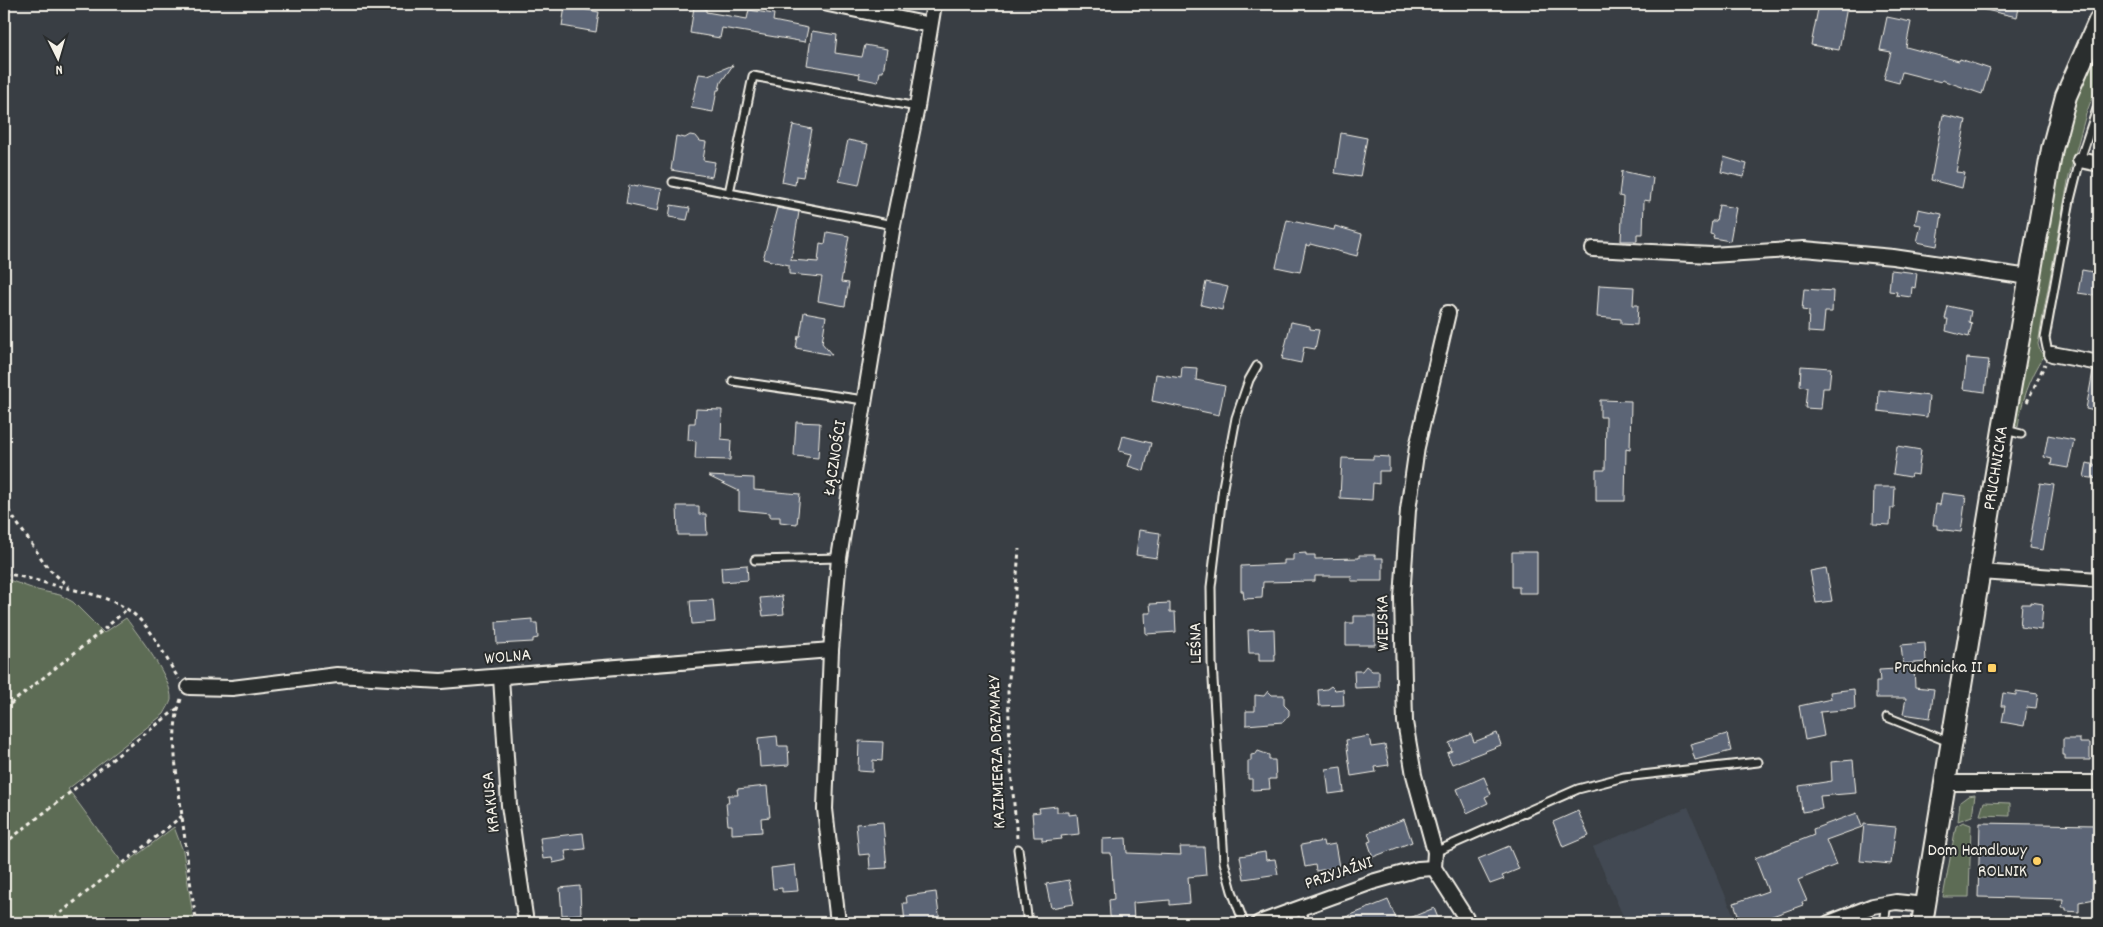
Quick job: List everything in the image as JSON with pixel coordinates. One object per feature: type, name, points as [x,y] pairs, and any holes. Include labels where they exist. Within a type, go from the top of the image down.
[{"type":"main road","name":"PRUCHNICKA","points":[[1923,914],[1980,572],[2012,432],[2028,277],[2052,149],[2066,96],[2099,21]]},
{"type":"street","points":[[828,4],[930,25]]},
{"type":"street","name":"ŁĄCZNOŚCI","points":[[838,923],[825,809],[831,650],[839,558],[893,225],[917,107],[934,4]]},
{"type":"street","points":[[2080,160],[2099,164]]},
{"type":"street","points":[[1593,249],[1711,255],[1804,249],[1893,257],[2028,277]]},
{"type":"street","name":"WIEJSKA","points":[[1434,868],[1435,852],[1414,774],[1405,722],[1402,598],[1408,510],[1416,456],[1448,313]]},
{"type":"street","points":[[2052,354],[2099,364]]},
{"type":"street","points":[[1980,572],[2099,580]]},
{"type":"street","name":"WOLNA","points":[[189,687],[232,688],[336,676],[441,681],[831,650]]},
{"type":"street","name":"KRAKUSA","points":[[501,677],[509,805],[526,923]]},
{"type":"street","points":[[1945,783],[2099,783]]},
{"type":"street","points":[[1434,868],[1469,923]]},
{"type":"street","name":"PRZYJAŹNI","points":[[1258,923],[1372,882],[1418,869],[1434,868]]},
{"type":"street","points":[[1832,923],[1873,906],[1896,902],[1923,914]]},
{"type":"lane","points":[[729,193],[753,76],[917,107]]},
{"type":"lane","points":[[2052,354],[2047,348],[2045,338],[2070,200],[2080,160],[2099,103]]},
{"type":"lane","points":[[673,182],[893,225]]},
{"type":"lane","name":"LEŚNA","points":[[1244,923],[1224,862],[1212,663],[1211,587],[1222,487],[1236,418],[1249,380],[1257,366]]},
{"type":"lane","points":[[733,381],[864,400]]},
{"type":"lane","points":[[755,560],[839,558]]},
{"type":"lane","points":[[1887,717],[1952,743]]},
{"type":"lane","points":[[1435,852],[1578,789],[1624,777],[1758,762]]},
{"type":"lane","name":"KAZIMIERZA DRZYMAŁY","points":[[1018,849],[1028,923]]},
{"type":"lane","points":[[1884,923],[1887,903]]},
{"type":"lane","points":[[1300,908],[1306,923]]},
{"type":"path","points":[[2026,405],[2043,366],[2052,354]]},
{"type":"path","points":[[4,504],[48,568],[69,588]]},
{"type":"path","name":"KAZIMIERZA DRZYMAŁY","points":[[1018,849],[1011,770],[1008,692],[1019,549]]},
{"type":"path","points":[[4,574],[69,588],[111,601],[127,609],[140,619],[151,632],[179,679],[189,687],[178,708],[174,752],[190,888],[197,923]]},
{"type":"path","points":[[4,709],[127,609]]},
{"type":"path","points":[[4,844],[178,708]]},
{"type":"path","points":[[48,923],[182,816]]},
{"type":"shaded area","points":[[1688,807],[1737,923],[1626,923],[1593,847]]},
{"type":"green space","points":[[2099,41],[2099,80],[2086,114],[2069,176],[2043,315],[2038,344],[2044,356],[2027,390],[2021,408],[2018,427],[2014,424],[2060,154],[2072,108],[2084,74]]},
{"type":"green space","points":[[6,579],[37,590],[60,595],[73,602],[104,633],[126,618],[161,669],[167,681],[171,700],[164,714],[68,789],[124,865],[174,827],[183,851],[194,923],[4,923],[4,581]]},
{"type":"green space","points":[[1975,795],[1972,816],[1958,821],[1960,802],[1968,796]]},
{"type":"green space","points":[[1984,802],[2010,803],[2010,816],[1980,815]]},
{"type":"green space","points":[[1963,822],[1971,825],[1969,897],[1943,897],[1956,826]]},
{"type":"building","points":[[1819,4],[1847,7],[1839,50],[1811,45]]},
{"type":"building","points":[[1982,4],[2020,4],[2017,17],[1981,9]]},
{"type":"building","points":[[565,6],[599,12],[596,32],[562,26]]},
{"type":"building","points":[[694,7],[706,9],[706,12],[747,19],[749,10],[774,14],[773,21],[808,28],[805,42],[722,28],[720,38],[690,33]]},
{"type":"building","points":[[1887,17],[1911,22],[1906,47],[1959,61],[1960,59],[1990,69],[1982,94],[1942,80],[1941,82],[1902,72],[1899,83],[1884,79],[1891,52],[1880,50]]},
{"type":"building","points":[[812,31],[837,35],[835,53],[862,57],[865,45],[887,49],[883,72],[880,72],[878,82],[859,78],[860,74],[807,65]]},
{"type":"building","points":[[733,65],[721,82],[719,90],[717,90],[713,112],[691,108],[699,74],[708,75]]},
{"type":"building","points":[[1943,115],[1966,120],[1956,172],[1965,173],[1962,188],[1931,180]]},
{"type":"building","points":[[793,125],[812,129],[803,177],[796,176],[795,185],[782,182]]},
{"type":"building","points":[[1341,133],[1367,138],[1360,177],[1335,173]]},
{"type":"building","points":[[690,135],[706,142],[703,160],[715,162],[712,177],[671,170],[676,136],[685,138]]},
{"type":"building","points":[[848,140],[868,144],[859,185],[839,181]]},
{"type":"building","points":[[1724,157],[1747,164],[1744,177],[1721,172]]},
{"type":"building","points":[[1622,171],[1653,178],[1650,201],[1644,200],[1643,234],[1637,234],[1637,241],[1621,241],[1623,197],[1619,196]]},
{"type":"building","points":[[629,185],[662,189],[658,211],[626,204]]},
{"type":"building","points":[[671,205],[690,208],[687,220],[669,217]]},
{"type":"building","points":[[1719,205],[1736,208],[1730,241],[1713,238],[1714,235],[1710,234],[1712,221],[1716,221]]},
{"type":"building","points":[[777,208],[799,212],[791,260],[818,262],[820,243],[825,244],[827,232],[849,236],[841,282],[849,283],[845,306],[818,301],[822,277],[789,274],[789,265],[763,259]]},
{"type":"building","points":[[1918,209],[1942,214],[1937,246],[1917,242],[1921,225],[1915,224]]},
{"type":"building","points":[[1287,220],[1334,230],[1335,226],[1362,234],[1357,256],[1310,244],[1309,246],[1306,245],[1300,272],[1276,267]]},
{"type":"building","points":[[1891,270],[1917,273],[1915,288],[1912,287],[1911,297],[1896,295],[1897,292],[1889,291]]},
{"type":"building","points":[[2082,270],[2099,273],[2099,296],[2078,293]]},
{"type":"building","points":[[1206,282],[1228,287],[1222,310],[1201,305]]},
{"type":"building","points":[[1599,285],[1634,287],[1633,305],[1638,305],[1637,325],[1621,324],[1621,319],[1597,317]]},
{"type":"building","points":[[1804,289],[1833,291],[1832,312],[1825,312],[1823,333],[1808,332],[1809,311],[1802,310]]},
{"type":"building","points":[[1948,306],[1971,311],[1969,322],[1972,323],[1969,337],[1946,331],[1948,319],[1945,319]]},
{"type":"building","points":[[804,312],[826,316],[822,343],[832,355],[796,348]]},
{"type":"building","points":[[1291,322],[1310,326],[1310,329],[1319,330],[1315,349],[1304,347],[1301,363],[1282,359]]},
{"type":"building","points":[[1967,358],[1989,360],[1985,392],[1963,389]]},
{"type":"building","points":[[1801,366],[1831,368],[1829,388],[1823,388],[1821,409],[1805,408],[1807,387],[1800,386]]},
{"type":"building","points":[[1182,367],[1197,368],[1196,380],[1225,386],[1219,415],[1152,401],[1156,374],[1181,378]]},
{"type":"building","points":[[2093,371],[2099,372],[2099,412],[2086,409]]},
{"type":"building","points":[[1879,390],[1929,396],[1927,417],[1878,411]]},
{"type":"building","points":[[1600,400],[1631,401],[1630,450],[1626,449],[1625,501],[1596,501],[1596,470],[1605,470],[1606,417],[1600,417]]},
{"type":"building","points":[[696,409],[722,410],[721,439],[731,440],[730,460],[695,459],[696,441],[688,440],[689,423],[695,423]]},
{"type":"building","points":[[796,422],[820,423],[818,458],[794,456]]},
{"type":"building","points":[[2048,435],[2074,440],[2068,468],[2051,465],[2052,459],[2044,457]]},
{"type":"building","points":[[1123,436],[1151,443],[1144,471],[1128,466],[1132,454],[1119,451]]},
{"type":"building","points":[[1897,446],[1921,450],[1918,475],[1911,474],[1910,477],[1893,474]]},
{"type":"building","points":[[1373,456],[1389,457],[1389,471],[1379,471],[1379,484],[1373,483],[1372,500],[1340,498],[1342,458],[1373,459]]},
{"type":"building","points":[[2087,463],[2099,466],[2099,479],[2084,477]]},
{"type":"building","points":[[708,476],[754,478],[754,490],[800,494],[797,524],[780,522],[780,517],[770,517],[770,513],[739,510],[739,491]]},
{"type":"building","points":[[2040,483],[2054,485],[2043,550],[2029,548]]},
{"type":"building","points":[[1874,487],[1895,487],[1894,508],[1891,508],[1890,525],[1873,524]]},
{"type":"building","points":[[1942,493],[1966,496],[1961,532],[1937,529],[1937,525],[1933,525],[1936,504],[1940,505]]},
{"type":"building","points":[[677,506],[699,506],[699,514],[706,514],[707,535],[678,535]]},
{"type":"building","points":[[1139,530],[1160,533],[1157,558],[1136,555]]},
{"type":"building","points":[[1512,552],[1537,552],[1537,593],[1519,593],[1519,587],[1512,587]]},
{"type":"building","points":[[1306,553],[1306,555],[1315,555],[1315,559],[1359,558],[1359,555],[1375,555],[1375,558],[1383,558],[1383,581],[1351,581],[1351,576],[1315,576],[1315,581],[1263,582],[1262,598],[1244,599],[1243,591],[1241,591],[1241,566],[1284,564],[1284,560],[1293,560],[1293,554]]},
{"type":"building","points":[[747,565],[748,580],[722,582],[721,567]]},
{"type":"building","points":[[1826,568],[1832,601],[1816,603],[1810,571]]},
{"type":"building","points":[[782,596],[784,614],[763,616],[760,598]]},
{"type":"building","points":[[713,600],[715,622],[692,624],[690,601]]},
{"type":"building","points":[[2031,602],[2043,604],[2041,630],[2020,627],[2022,604],[2031,604]]},
{"type":"building","points":[[1170,603],[1170,612],[1175,612],[1176,632],[1146,634],[1145,613],[1151,613],[1150,604]]},
{"type":"building","points":[[1354,616],[1375,616],[1375,645],[1346,645],[1346,623],[1354,623]]},
{"type":"building","points":[[532,619],[532,623],[537,623],[538,638],[533,639],[533,642],[497,644],[496,622]]},
{"type":"building","points":[[1274,629],[1275,661],[1259,661],[1259,653],[1249,653],[1248,630]]},
{"type":"building","points":[[1925,643],[1926,662],[1903,664],[1901,645]]},
{"type":"building","points":[[1366,666],[1372,671],[1379,671],[1379,687],[1355,688],[1354,671],[1362,671]]},
{"type":"building","points":[[1914,668],[1915,687],[1934,689],[1930,718],[1903,714],[1906,698],[1876,698],[1876,682],[1880,682],[1879,670]]},
{"type":"building","points":[[1331,686],[1335,690],[1343,689],[1344,705],[1319,706],[1318,690],[1327,689]]},
{"type":"building","points":[[1854,689],[1855,709],[1820,712],[1824,736],[1805,740],[1799,706],[1831,699],[1830,692]]},
{"type":"building","points":[[1268,691],[1272,695],[1284,695],[1284,705],[1289,710],[1289,715],[1283,722],[1246,725],[1246,711],[1255,711],[1255,695],[1264,696]]},
{"type":"building","points":[[2016,691],[2038,694],[2036,708],[2027,707],[2024,726],[2002,722],[2005,706],[2001,706],[2003,693],[2016,695]]},
{"type":"building","points":[[1497,733],[1501,745],[1452,764],[1447,753],[1452,751],[1449,743],[1471,734],[1474,742]]},
{"type":"building","points":[[1727,734],[1731,751],[1695,760],[1690,744]]},
{"type":"building","points":[[777,736],[778,746],[788,746],[789,765],[760,767],[758,738]]},
{"type":"building","points":[[1369,736],[1371,747],[1385,745],[1389,765],[1375,767],[1376,772],[1351,776],[1346,740]]},
{"type":"building","points":[[2063,739],[2080,739],[2080,743],[2090,743],[2090,760],[2065,760],[2065,755],[2063,755]]},
{"type":"building","points":[[859,741],[883,742],[882,761],[873,760],[873,772],[858,771]]},
{"type":"building","points":[[1258,751],[1269,755],[1269,760],[1275,760],[1276,779],[1269,779],[1270,789],[1252,790],[1252,779],[1248,779],[1248,761],[1251,761],[1251,755],[1256,754]]},
{"type":"building","points":[[1853,760],[1856,793],[1820,796],[1822,809],[1802,812],[1799,786],[1832,781],[1831,762]]},
{"type":"building","points":[[1341,767],[1344,792],[1329,794],[1326,769]]},
{"type":"building","points":[[1484,777],[1491,794],[1485,797],[1488,803],[1467,813],[1457,789]]},
{"type":"building","points":[[767,786],[770,817],[761,818],[762,832],[732,834],[732,825],[728,825],[726,803],[729,803],[728,795],[738,795],[737,789]]},
{"type":"building","points":[[1057,806],[1057,812],[1069,812],[1069,815],[1077,814],[1079,834],[1061,836],[1062,839],[1042,841],[1042,837],[1034,837],[1032,813],[1040,812],[1039,808]]},
{"type":"building","points":[[1578,811],[1589,836],[1563,847],[1553,822]]},
{"type":"building","points":[[1857,813],[1862,827],[1826,840],[1836,865],[1798,880],[1807,901],[1802,902],[1803,905],[1753,923],[1741,923],[1734,903],[1768,891],[1755,858],[1814,835],[1813,829]]},
{"type":"building","points":[[1404,819],[1412,842],[1373,857],[1368,842],[1371,841],[1368,833]]},
{"type":"building","points":[[883,822],[887,868],[870,869],[869,854],[859,855],[856,824]]},
{"type":"building","name":"Dom Handlowy ROLNIK","points":[[1980,823],[2096,825],[2095,899],[2079,902],[2079,912],[2066,911],[2066,908],[2062,908],[2063,899],[1978,897]]},
{"type":"building","points":[[1864,824],[1896,827],[1891,864],[1860,861]]},
{"type":"building","points":[[583,833],[585,849],[565,851],[567,860],[553,863],[552,858],[543,859],[540,838]]},
{"type":"building","points":[[1126,838],[1127,853],[1181,855],[1180,847],[1204,847],[1206,875],[1188,877],[1190,903],[1170,905],[1170,900],[1133,903],[1134,921],[1115,922],[1110,916],[1109,900],[1114,899],[1111,853],[1102,853],[1102,839]]},
{"type":"building","points":[[1323,841],[1324,846],[1335,844],[1339,867],[1316,871],[1315,865],[1305,867],[1301,845]]},
{"type":"building","points":[[1509,846],[1519,869],[1502,876],[1504,879],[1490,884],[1478,859]]},
{"type":"building","points":[[1265,852],[1266,860],[1275,859],[1278,874],[1244,879],[1240,856]]},
{"type":"building","points":[[795,865],[798,891],[782,892],[782,888],[773,889],[771,868]]},
{"type":"building","points":[[1069,880],[1074,904],[1051,908],[1046,884]]},
{"type":"building","points":[[580,886],[581,914],[562,915],[560,888]]},
{"type":"building","points":[[936,892],[940,922],[905,923],[903,903],[907,903],[906,896]]},
{"type":"building","points":[[1388,900],[1398,923],[1331,923]]},
{"type":"building","points":[[1434,908],[1440,923],[1398,923]]},
{"type":"place","name":"Pruchnicka II","points":[[1992,668]]},
{"type":"place","name":"Dom Handlowy ROLNIK","points":[[2037,861]]}]
